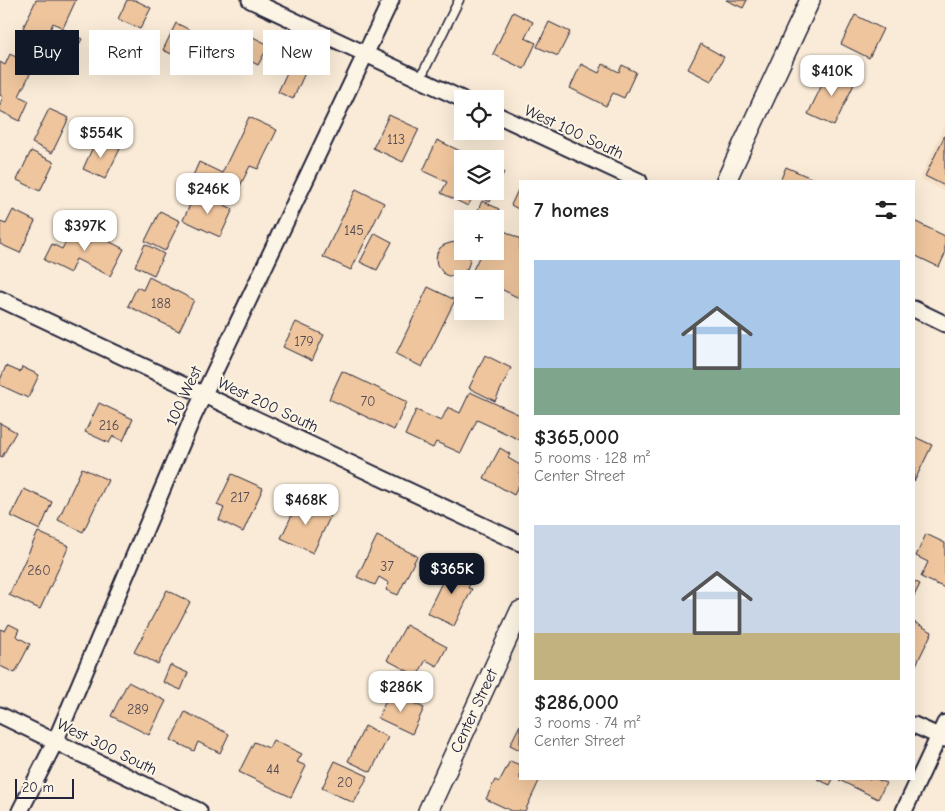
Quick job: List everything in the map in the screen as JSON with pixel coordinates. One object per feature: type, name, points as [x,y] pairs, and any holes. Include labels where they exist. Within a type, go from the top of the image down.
[{"type":"street","points":[[250,0],[454,95]]},
{"type":"street","name":"100 West","points":[[20,811],[54,742],[185,435],[391,0]]},
{"type":"street","points":[[726,180],[810,0]]},
{"type":"street","name":"West 100 South","points":[[504,118],[637,180]]},
{"type":"street","name":"West 200 South","points":[[0,299],[519,543]]},
{"type":"street","points":[[915,310],[945,324]]},
{"type":"street","name":"Center Street","points":[[428,811],[519,613]]},
{"type":"street","name":"West 300 South","points":[[0,715],[199,811]]},
{"type":"street","points":[[904,811],[943,733],[915,725]]},
{"type":"lane","points":[[420,79],[459,0]]},
{"type":"shaded area","points":[[945,124],[945,191],[920,179]]},
{"type":"building","points":[[36,0],[76,0],[63,28],[53,23],[50,30],[27,30],[23,28]]},
{"type":"building","points":[[127,0],[135,0],[151,8],[140,29],[118,19]]},
{"type":"building","points":[[726,0],[747,0],[743,8]]},
{"type":"building","points":[[513,12],[533,22],[525,38],[536,43],[524,69],[493,54]]},
{"type":"building","points":[[855,15],[883,29],[869,58],[841,44]]},
{"type":"building","points":[[549,22],[570,32],[558,56],[537,47]]},
{"type":"building","points":[[176,23],[190,30],[173,30]]},
{"type":"building","points":[[170,35],[170,53],[163,50]]},
{"type":"building","points":[[253,37],[263,42],[263,56],[258,65],[253,62]]},
{"type":"building","points":[[701,44],[724,57],[711,81],[688,69]]},
{"type":"building","points":[[10,54],[15,56],[15,75],[30,75],[19,96],[29,101],[20,121],[0,111],[3,97],[0,95],[0,62],[5,65]]},
{"type":"building","points":[[581,64],[599,73],[603,64],[619,72],[622,65],[636,72],[624,98],[613,93],[606,106],[570,88]]},
{"type":"building","points":[[830,68],[856,80],[834,126],[808,114]]},
{"type":"building","points":[[286,75],[304,75],[293,99],[278,92]]},
{"type":"building","points":[[49,109],[69,118],[52,153],[32,143]]},
{"type":"building","points":[[389,115],[419,129],[403,162],[373,148]]},
{"type":"building","points":[[249,117],[277,130],[258,169],[250,166],[234,198],[192,178],[199,162],[222,173]]},
{"type":"building","points":[[945,135],[945,186],[925,176]]},
{"type":"building","points":[[97,138],[120,149],[105,179],[83,169]]},
{"type":"building","points":[[437,140],[458,150],[454,150],[454,199],[441,193],[447,182],[423,171]]},
{"type":"building","points":[[31,151],[54,162],[40,191],[17,180]]},
{"type":"building","points":[[786,167],[816,180],[780,180]]},
{"type":"building","points":[[519,188],[519,209],[511,205]]},
{"type":"building","points":[[356,189],[384,203],[351,270],[323,257]]},
{"type":"building","points":[[196,192],[233,209],[220,237],[183,220]]},
{"type":"building","points":[[456,200],[471,200],[468,206]]},
{"type":"building","points":[[482,201],[499,209],[499,210],[478,210]]},
{"type":"building","points":[[13,210],[35,221],[20,253],[0,244],[0,222],[6,224]]},
{"type":"building","points":[[160,211],[180,221],[165,251],[145,241]]},
{"type":"building","points":[[915,221],[945,236],[945,254],[939,267],[915,255]]},
{"type":"building","points":[[75,224],[124,249],[110,276],[76,259],[70,273],[44,260],[52,244],[62,249]]},
{"type":"building","points":[[504,231],[519,238],[519,298],[504,290],[504,270],[473,270],[478,260],[504,260]]},
{"type":"building","points":[[375,233],[392,242],[377,270],[360,262]]},
{"type":"building","points":[[454,242],[454,260],[470,260],[466,270],[454,270],[454,275],[448,276],[437,265],[436,259],[440,248]]},
{"type":"building","points":[[145,244],[164,254],[154,275],[135,266]]},
{"type":"building","points":[[149,277],[194,300],[179,331],[128,306],[137,287],[143,290]]},
{"type":"building","points":[[428,287],[454,300],[422,367],[396,354]]},
{"type":"building","points":[[296,322],[324,335],[312,361],[283,347]]},
{"type":"building","points":[[485,355],[511,368],[495,401],[469,388]]},
{"type":"building","points":[[6,366],[20,372],[22,367],[39,375],[28,398],[0,385],[0,380]]},
{"type":"building","points":[[342,371],[407,402],[394,430],[329,399]]},
{"type":"building","points":[[470,392],[519,415],[519,440],[477,420],[461,453],[436,442],[433,448],[405,435],[416,410],[441,421],[448,407],[460,413]]},
{"type":"building","points":[[99,403],[133,419],[123,441],[113,436],[109,443],[85,432]]},
{"type":"building","points":[[0,423],[16,432],[2,457],[0,456]]},
{"type":"building","points":[[915,437],[932,445],[915,480]]},
{"type":"building","points":[[500,448],[510,454],[508,458],[519,464],[519,485],[514,495],[484,478]]},
{"type":"building","points":[[82,468],[108,480],[83,532],[58,520]]},
{"type":"building","points":[[232,474],[263,488],[243,532],[219,520],[224,508],[217,505]]},
{"type":"building","points":[[24,489],[52,502],[40,530],[11,516]]},
{"type":"building","points":[[299,500],[331,515],[313,553],[281,538]]},
{"type":"building","points":[[38,532],[69,546],[40,609],[9,595]]},
{"type":"building","points":[[926,534],[945,543],[945,588],[921,577],[928,562],[916,556]]},
{"type":"building","points":[[377,536],[417,556],[398,595],[386,590],[389,583],[379,577],[375,585],[357,577]]},
{"type":"building","points":[[452,562],[475,574],[468,588],[472,589],[454,626],[427,613]]},
{"type":"building","points":[[915,582],[920,584],[915,594]]},
{"type":"building","points":[[167,590],[190,602],[158,664],[134,652]]},
{"type":"building","points":[[915,623],[932,632],[915,667]]},
{"type":"building","points":[[9,624],[19,629],[16,636],[30,644],[15,673],[0,666],[0,629],[5,631]]},
{"type":"building","points":[[406,625],[447,647],[437,666],[426,660],[417,676],[387,660]]},
{"type":"building","points":[[170,665],[188,673],[181,690],[163,682]]},
{"type":"building","points":[[128,682],[166,701],[149,735],[111,716]]},
{"type":"building","points":[[390,692],[424,708],[412,734],[378,718]]},
{"type":"building","points":[[185,712],[229,734],[220,753],[198,742],[194,751],[171,740]]},
{"type":"building","points":[[365,726],[388,737],[371,772],[348,761]]},
{"type":"building","points":[[519,727],[519,750],[510,745]]},
{"type":"building","points":[[273,740],[302,754],[297,762],[306,766],[291,797],[239,772],[254,742],[269,748]]},
{"type":"building","points":[[335,761],[368,776],[354,803],[322,788]]},
{"type":"building","points":[[510,761],[519,765],[519,780],[540,780],[525,811],[512,811],[486,799],[495,780],[499,782]]},
{"type":"building","points":[[819,780],[832,780],[830,785]]},
{"type":"building","points":[[839,780],[878,780],[886,783],[878,799]]}]
